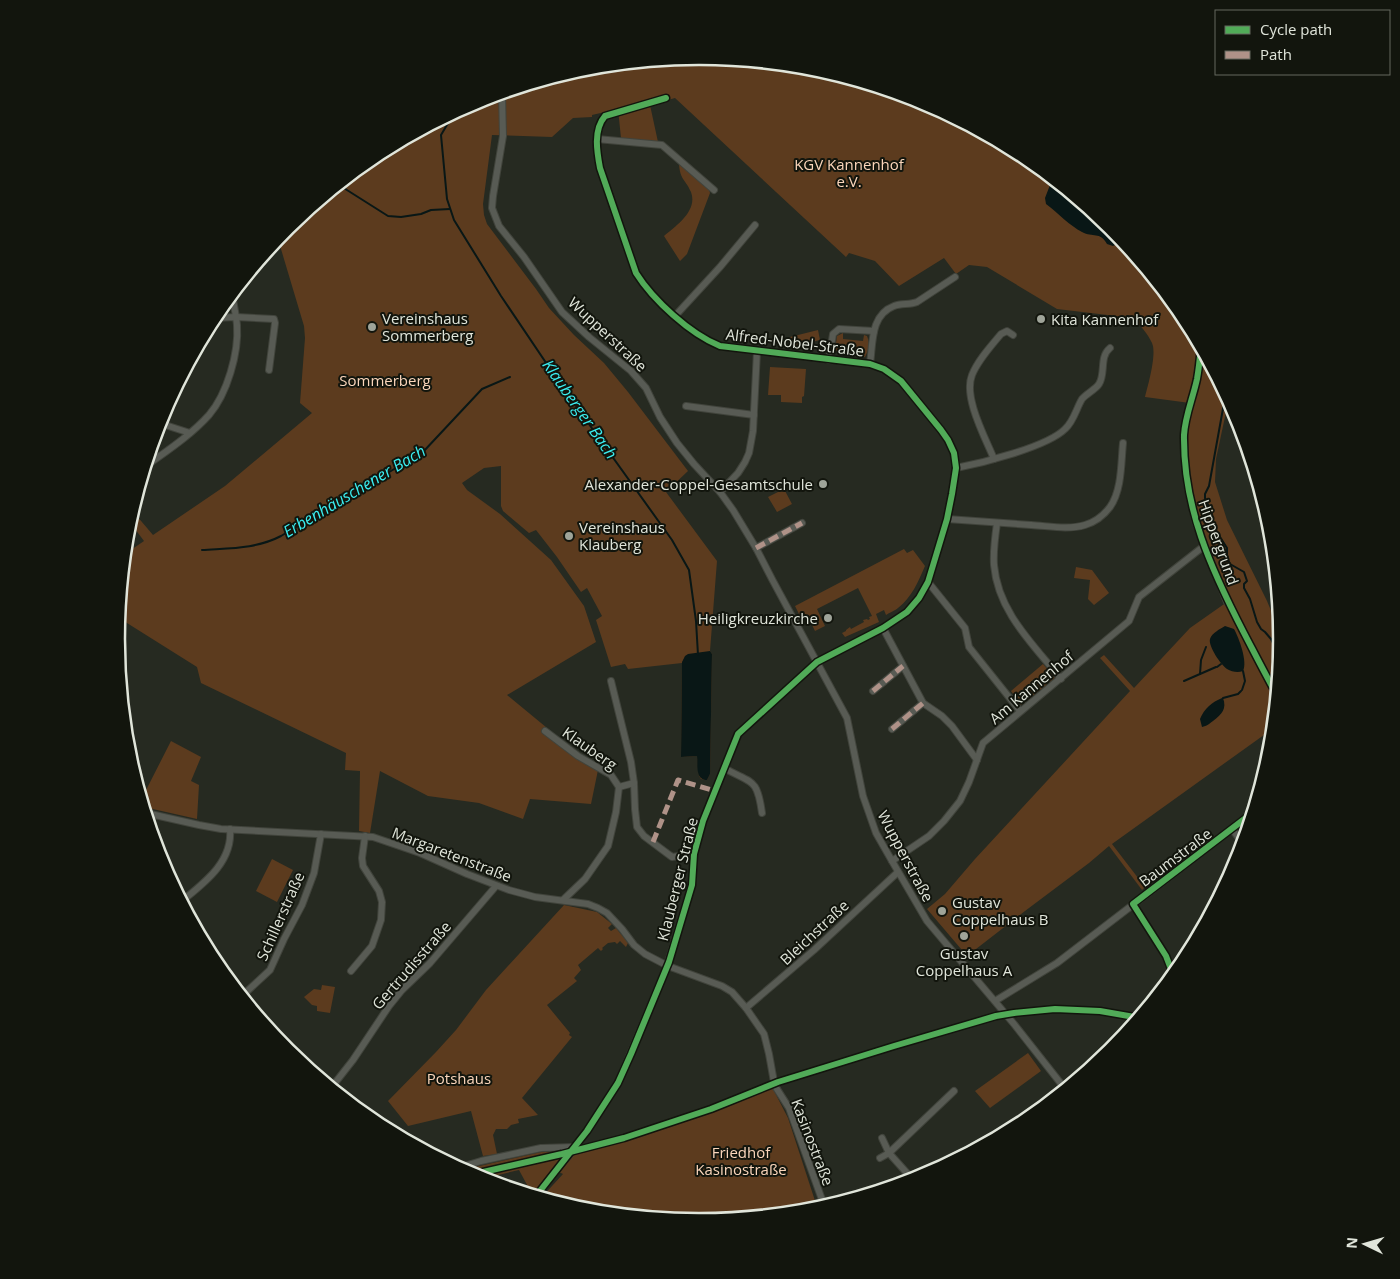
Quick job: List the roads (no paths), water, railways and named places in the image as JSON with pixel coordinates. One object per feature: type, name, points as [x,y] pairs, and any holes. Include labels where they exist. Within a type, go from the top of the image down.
[{"type":"street","name":"Alfred-Nobel-Straße","points":[[666,98],[605,116],[599,126],[597,139],[597,154],[600,168],[636,273],[645,287],[675,316],[714,344],[757,352],[880,366],[897,377],[928,413],[948,440],[954,453],[956,468],[947,519],[923,593],[903,615],[883,628],[817,662]]},
{"type":"street","name":"Wupperstraße","points":[[502,100],[503,136],[492,208],[496,221],[524,256],[562,312],[588,337],[631,371],[646,388],[660,417],[677,443],[720,492],[733,510],[756,548],[847,718],[863,796],[876,833],[892,862],[927,921],[1014,1024],[1062,1085]]},
{"type":"street","points":[[597,139],[662,145],[714,190]]},
{"type":"street","points":[[675,316],[755,225]]},
{"type":"street","points":[[870,364],[874,331],[878,320],[889,309],[917,302],[956,277]]},
{"type":"street","points":[[155,460],[190,434],[213,409],[220,397],[227,382],[236,346],[236,317],[234,304]]},
{"type":"street","points":[[224,318],[274,319],[269,370]]},
{"type":"street","points":[[829,360],[833,334],[839,329],[874,331]]},
{"type":"street","points":[[994,458],[971,400],[971,377],[1001,334],[1007,331],[1013,334]]},
{"type":"street","points":[[956,468],[976,464],[1045,441],[1064,431],[1072,420],[1082,399],[1095,389],[1101,381],[1104,357],[1110,348]]},
{"type":"street","points":[[720,492],[734,478],[745,462],[751,443],[757,352]]},
{"type":"street","points":[[686,406],[754,415]]},
{"type":"street","points":[[167,426],[190,434]]},
{"type":"street","points":[[947,519],[1069,527],[1087,524],[1098,519],[1110,507],[1118,483],[1123,443]]},
{"type":"street","name":"Hippergrund","points":[[1185,461],[1191,508],[1227,602]]},
{"type":"street","points":[[756,548],[802,523]]},
{"type":"street","points":[[997,523],[994,564],[1001,597],[1015,622],[1061,679]]},
{"type":"street","name":"Am Kannenhof","points":[[892,862],[929,836],[960,801],[983,743],[1129,621],[1139,597],[1204,546]]},
{"type":"street","points":[[928,582],[965,628],[969,647],[1020,711]]},
{"type":"street","points":[[883,628],[923,704],[942,716],[952,726],[977,760]]},
{"type":"street","name":"Klauberger Straße","points":[[468,1165],[540,1148],[571,1152],[587,1132],[618,1082],[668,966],[692,885],[694,854],[703,821],[738,734],[817,662]]},
{"type":"street","points":[[873,691],[903,666]]},
{"type":"street","points":[[611,681],[631,762],[636,823],[640,832],[672,857],[694,854]]},
{"type":"street","points":[[892,729],[923,704]]},
{"type":"street","name":"Klauberg","points":[[546,731],[578,756],[611,774],[619,787],[616,812],[608,846],[585,879],[562,900]]},
{"type":"street","points":[[724,768],[744,778],[756,787],[762,813]]},
{"type":"street","name":"Klauberg","points":[[619,787],[634,782]]},
{"type":"street","name":"Margaretenstraße","points":[[153,816],[230,829],[373,837],[420,853],[496,886],[535,897],[588,904],[598,908],[607,913],[634,945],[645,954],[668,966]]},
{"type":"street","points":[[1232,829],[1246,818]]},
{"type":"street","points":[[187,897],[211,877],[219,866],[225,856],[229,843],[230,829]]},
{"type":"street","name":"Baumstraße","points":[[995,1001],[1058,963],[1232,829],[1239,838]]},
{"type":"street","name":"Schillerstraße","points":[[246,992],[270,970],[302,905],[314,873],[321,834]]},
{"type":"street","points":[[351,972],[372,946],[381,920],[382,902],[379,891],[364,866],[362,858],[365,836]]},
{"type":"street","name":"Bleichstraße","points":[[746,1008],[819,946],[898,872]]},
{"type":"street","name":"Gertrudisstraße","points":[[335,1083],[402,990],[430,963],[496,886]]},
{"type":"street","points":[[1133,904],[1166,956],[1171,969]]},
{"type":"street","name":"Kasinostraße","points":[[668,966],[722,986],[732,992],[764,1034],[770,1054],[774,1084],[789,1108],[822,1200]]},
{"type":"street","points":[[880,1158],[889,1153],[954,1091]]},
{"type":"street","points":[[882,1138],[889,1153],[908,1175]]},
{"type":"street","points":[[540,1191],[556,1171]]},
{"type":"waterway","name":"Klauberger Bach","points":[[448,123],[441,135],[447,199],[454,220],[501,296],[561,385],[672,540],[689,570],[696,621],[698,655]]},
{"type":"waterway","points":[[953,124],[962,128]]},
{"type":"waterway","points":[[345,189],[388,216],[401,217],[421,214],[431,210],[450,209]]},
{"type":"waterway","name":"Erbenhäuschener Bach","points":[[202,550],[252,546],[281,536],[423,452],[482,389],[510,377]]},
{"type":"waterway","points":[[1224,404],[1209,486],[1205,498],[1212,514],[1213,526],[1227,548],[1227,558],[1230,564],[1244,572],[1247,581],[1244,584],[1244,588],[1250,599],[1257,622],[1274,645]]},
{"type":"waterway","points":[[1200,674],[1201,660],[1206,647]]},
{"type":"waterway","points":[[1217,667],[1221,664]]},
{"type":"waterway","points":[[1184,681],[1216,667]]},
{"type":"waterway","points":[[1242,690],[1245,681],[1243,671]]},
{"type":"waterway","points":[[1223,698],[1238,694],[1241,691]]},
{"type":"tunnel","points":[[556,1171],[566,1159]]},
{"type":"place","name":"Kita Kannenhof","points":[[1041,319]]},
{"type":"place","name":"Vereinshaus Sommerberg","points":[[372,327]]},
{"type":"place","name":"Alexander-Coppel-Gesamtschule","points":[[823,484]]},
{"type":"place","name":"Vereinshaus Klauberg","points":[[569,536]]},
{"type":"place","name":"Heiligkreuzkirche","points":[[828,618]]},
{"type":"place","name":"Gustav Coppelhaus B","points":[[942,911]]},
{"type":"place","name":"Gustav Coppelhaus A","points":[[964,936]]},
{"type":"park label","name":"KGV Kannenhof e.V.","points":[[849,172]]},
{"type":"park label","name":"Sommerberg","points":[[385,380]]},
{"type":"park label","name":"Potshaus","points":[[459,1078]]},
{"type":"park label","name":"Friedhof Kasinostraße","points":[[741,1160]]}]
